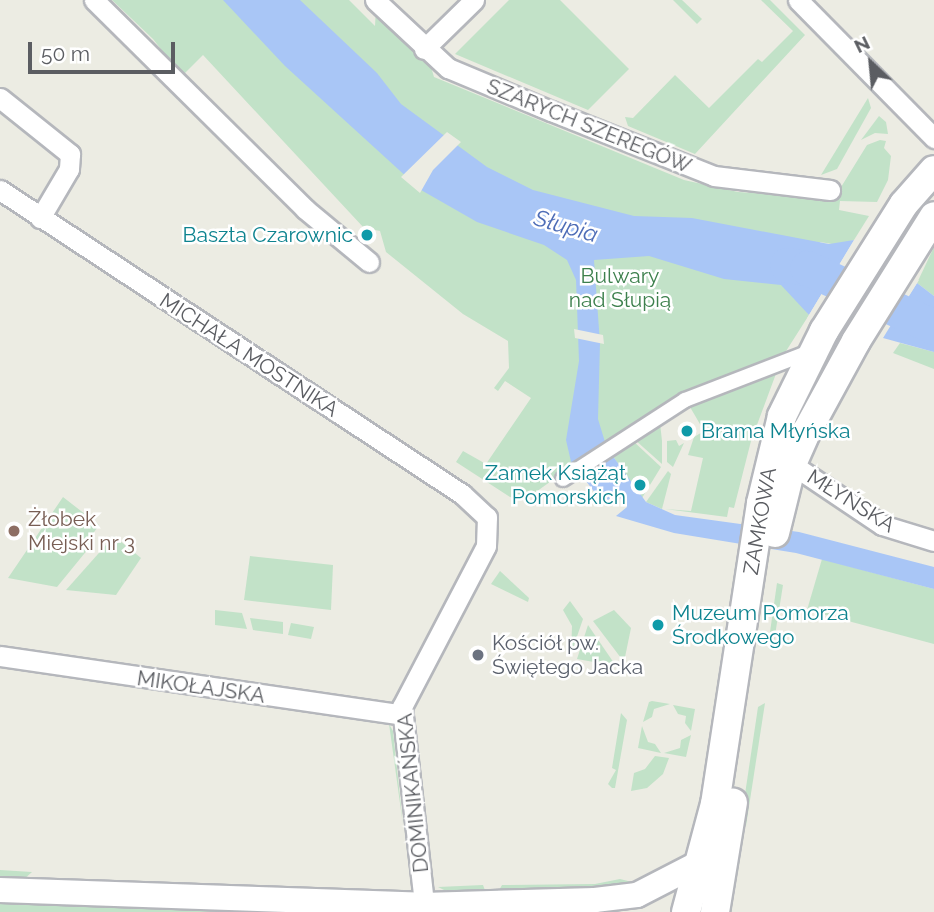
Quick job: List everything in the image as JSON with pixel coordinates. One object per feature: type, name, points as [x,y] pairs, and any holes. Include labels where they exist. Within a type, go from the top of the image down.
[{"type":"main road","name":"ZAMKOWA","points":[[686,912],[701,862],[782,457],[818,341],[890,226],[934,170]]},
{"type":"main road","name":"ZAMKOWA","points":[[715,912],[770,563],[782,457],[916,240],[934,216]]},
{"type":"street","points":[[94,0],[306,209],[369,262]]},
{"type":"street","name":"SZARYCH SZEREGÓW","points":[[375,0],[424,49],[448,68],[684,166],[750,181],[830,190]]},
{"type":"street","points":[[424,49],[474,0]]},
{"type":"street","points":[[798,0],[934,138]]},
{"type":"street","points":[[0,98],[70,154],[69,169],[40,218]]},
{"type":"street","name":"MICHAŁA MOSTNIKA","points":[[2,196],[40,218],[474,503],[489,526]]},
{"type":"street","points":[[563,480],[619,440],[685,400],[818,341]]},
{"type":"street","name":"MŁYŃSKA","points":[[782,457],[882,524],[934,541]]},
{"type":"street","name":"DOMINIKAŃSKA","points":[[424,908],[402,715],[405,701],[486,546],[489,526]]},
{"type":"street","name":"MIKOŁAJSKA","points":[[0,656],[402,715]]},
{"type":"street","points":[[0,890],[424,908],[645,903],[701,862]]},
{"type":"green space","name":"Bulwary nad Słupią","points":[[112,0],[349,0],[375,26],[376,8],[431,67],[434,77],[684,180],[738,192],[808,197],[838,192],[867,145],[880,140],[886,141],[884,148],[891,156],[888,180],[877,202],[840,201],[839,210],[869,216],[854,240],[838,245],[820,242],[797,298],[809,315],[781,359],[681,397],[615,435],[529,497],[510,497],[456,462],[463,451],[486,464],[531,398],[505,381],[498,391],[494,388],[509,368],[508,341],[463,314],[386,252],[380,231],[364,228],[203,55],[182,76],[153,39]]},
{"type":"green space","points":[[509,0],[560,0],[629,69],[588,110],[455,54]]},
{"type":"green space","points":[[673,0],[682,0],[702,19],[697,24]]},
{"type":"green space","points":[[761,0],[770,0],[805,35],[695,154],[628,126],[625,117],[633,118],[675,75],[709,108],[758,59],[762,62],[793,31]]},
{"type":"green space","points":[[868,98],[871,108],[837,169],[821,175]]},
{"type":"green space","points":[[879,116],[886,122],[888,134],[875,133],[861,140]]},
{"type":"green space","points":[[934,247],[934,296],[917,283]]},
{"type":"green space","points":[[900,343],[934,352],[934,369],[893,353]]},
{"type":"green space","points":[[777,371],[751,441],[734,508],[729,507],[727,517],[665,509],[691,511],[703,458],[688,455],[694,437],[704,431],[690,407]]},
{"type":"green space","points":[[660,423],[662,441],[662,464],[634,439]]},
{"type":"green space","points":[[632,440],[661,467],[642,498],[612,455]]},
{"type":"green space","points":[[676,440],[679,446],[684,443],[673,467],[667,462],[667,441]]},
{"type":"green space","points":[[668,471],[671,474],[662,509],[646,502]]},
{"type":"green space","points":[[63,497],[99,525],[90,538],[93,543],[57,587],[8,578]]},
{"type":"green space","points":[[114,536],[141,558],[116,595],[66,590]]},
{"type":"green space","points":[[250,556],[333,565],[331,610],[244,600]]},
{"type":"green space","points":[[822,559],[934,589],[934,644],[807,610]]},
{"type":"green space","points":[[500,571],[529,598],[528,602],[491,584]]},
{"type":"green space","points":[[777,583],[783,585],[773,648],[768,646]]},
{"type":"green space","points":[[570,601],[583,619],[571,654],[572,626],[563,610]]},
{"type":"green space","points":[[215,610],[242,613],[247,629],[215,625]]},
{"type":"green space","points":[[614,610],[631,628],[624,662],[593,621]]},
{"type":"green space","points":[[250,618],[283,622],[283,634],[253,630]]},
{"type":"green space","points":[[291,623],[314,627],[311,639],[288,635]]},
{"type":"green space","points":[[588,625],[616,666],[577,659]]},
{"type":"green space","points":[[649,702],[670,704],[654,709],[652,717],[643,722]]},
{"type":"green space","points":[[765,703],[746,826],[741,821],[758,707]]},
{"type":"green space","points":[[673,705],[695,709],[691,731],[685,723],[686,716],[678,714]]},
{"type":"green space","points":[[621,713],[627,720],[615,788],[612,788],[608,784],[616,770],[612,768]]},
{"type":"green space","points":[[389,724],[393,731],[403,825],[391,738]]},
{"type":"green space","points":[[642,726],[648,742],[655,744],[661,753],[638,748]]},
{"type":"green space","points":[[691,735],[686,757],[664,753],[680,748],[681,740]]},
{"type":"green space","points":[[655,756],[669,758],[663,774],[647,788],[631,791],[634,773],[645,769]]},
{"type":"green space","points":[[0,870],[32,872],[22,881],[0,879]]},
{"type":"green space","points":[[620,879],[632,882],[599,889],[498,892],[502,885],[595,884]]},
{"type":"green space","points":[[483,885],[486,893],[448,892],[438,887]]},
{"type":"green space","points":[[0,900],[314,912],[0,912]]},
{"type":"water","points":[[223,0],[300,0],[377,73],[401,104],[487,167],[533,190],[634,216],[692,218],[829,244],[854,240],[809,315],[781,285],[724,279],[649,256],[594,260],[600,343],[598,419],[605,442],[572,466],[566,440],[579,361],[576,280],[567,260],[544,245],[477,222],[421,190],[285,66]]},
{"type":"water","points":[[917,283],[934,296],[934,352],[883,338]]},
{"type":"water","points":[[612,455],[646,502],[675,515],[799,532],[934,567],[934,589],[796,553],[674,533],[616,516],[627,507],[617,494],[603,503],[582,476]]},
{"type":"pier","points":[[447,132],[461,142],[433,170],[420,193],[401,177]]},
{"type":"pier","points":[[856,237],[812,316],[807,318],[809,315]]},
{"type":"pier","points":[[919,280],[887,331],[914,281]]},
{"type":"pier","points":[[574,329],[603,335],[604,344],[575,338]]},
{"type":"waterway","name":"Słupia","points":[[787,265],[807,268],[934,327]]},
{"type":"place","name":"Baszta Czarownic","points":[[367,235]]},
{"type":"place","name":"Brama Młyńska","points":[[687,431]]},
{"type":"place","name":"Zamek Książąt Pomorskich","points":[[640,485]]},
{"type":"place","name":"Żłobek Miejski nr 3","points":[[14,531]]},
{"type":"place","name":"Muzeum Pomorza Środkowego","points":[[658,625]]},
{"type":"place","name":"Kościół pw. Świętego Jacka","points":[[478,655]]}]
